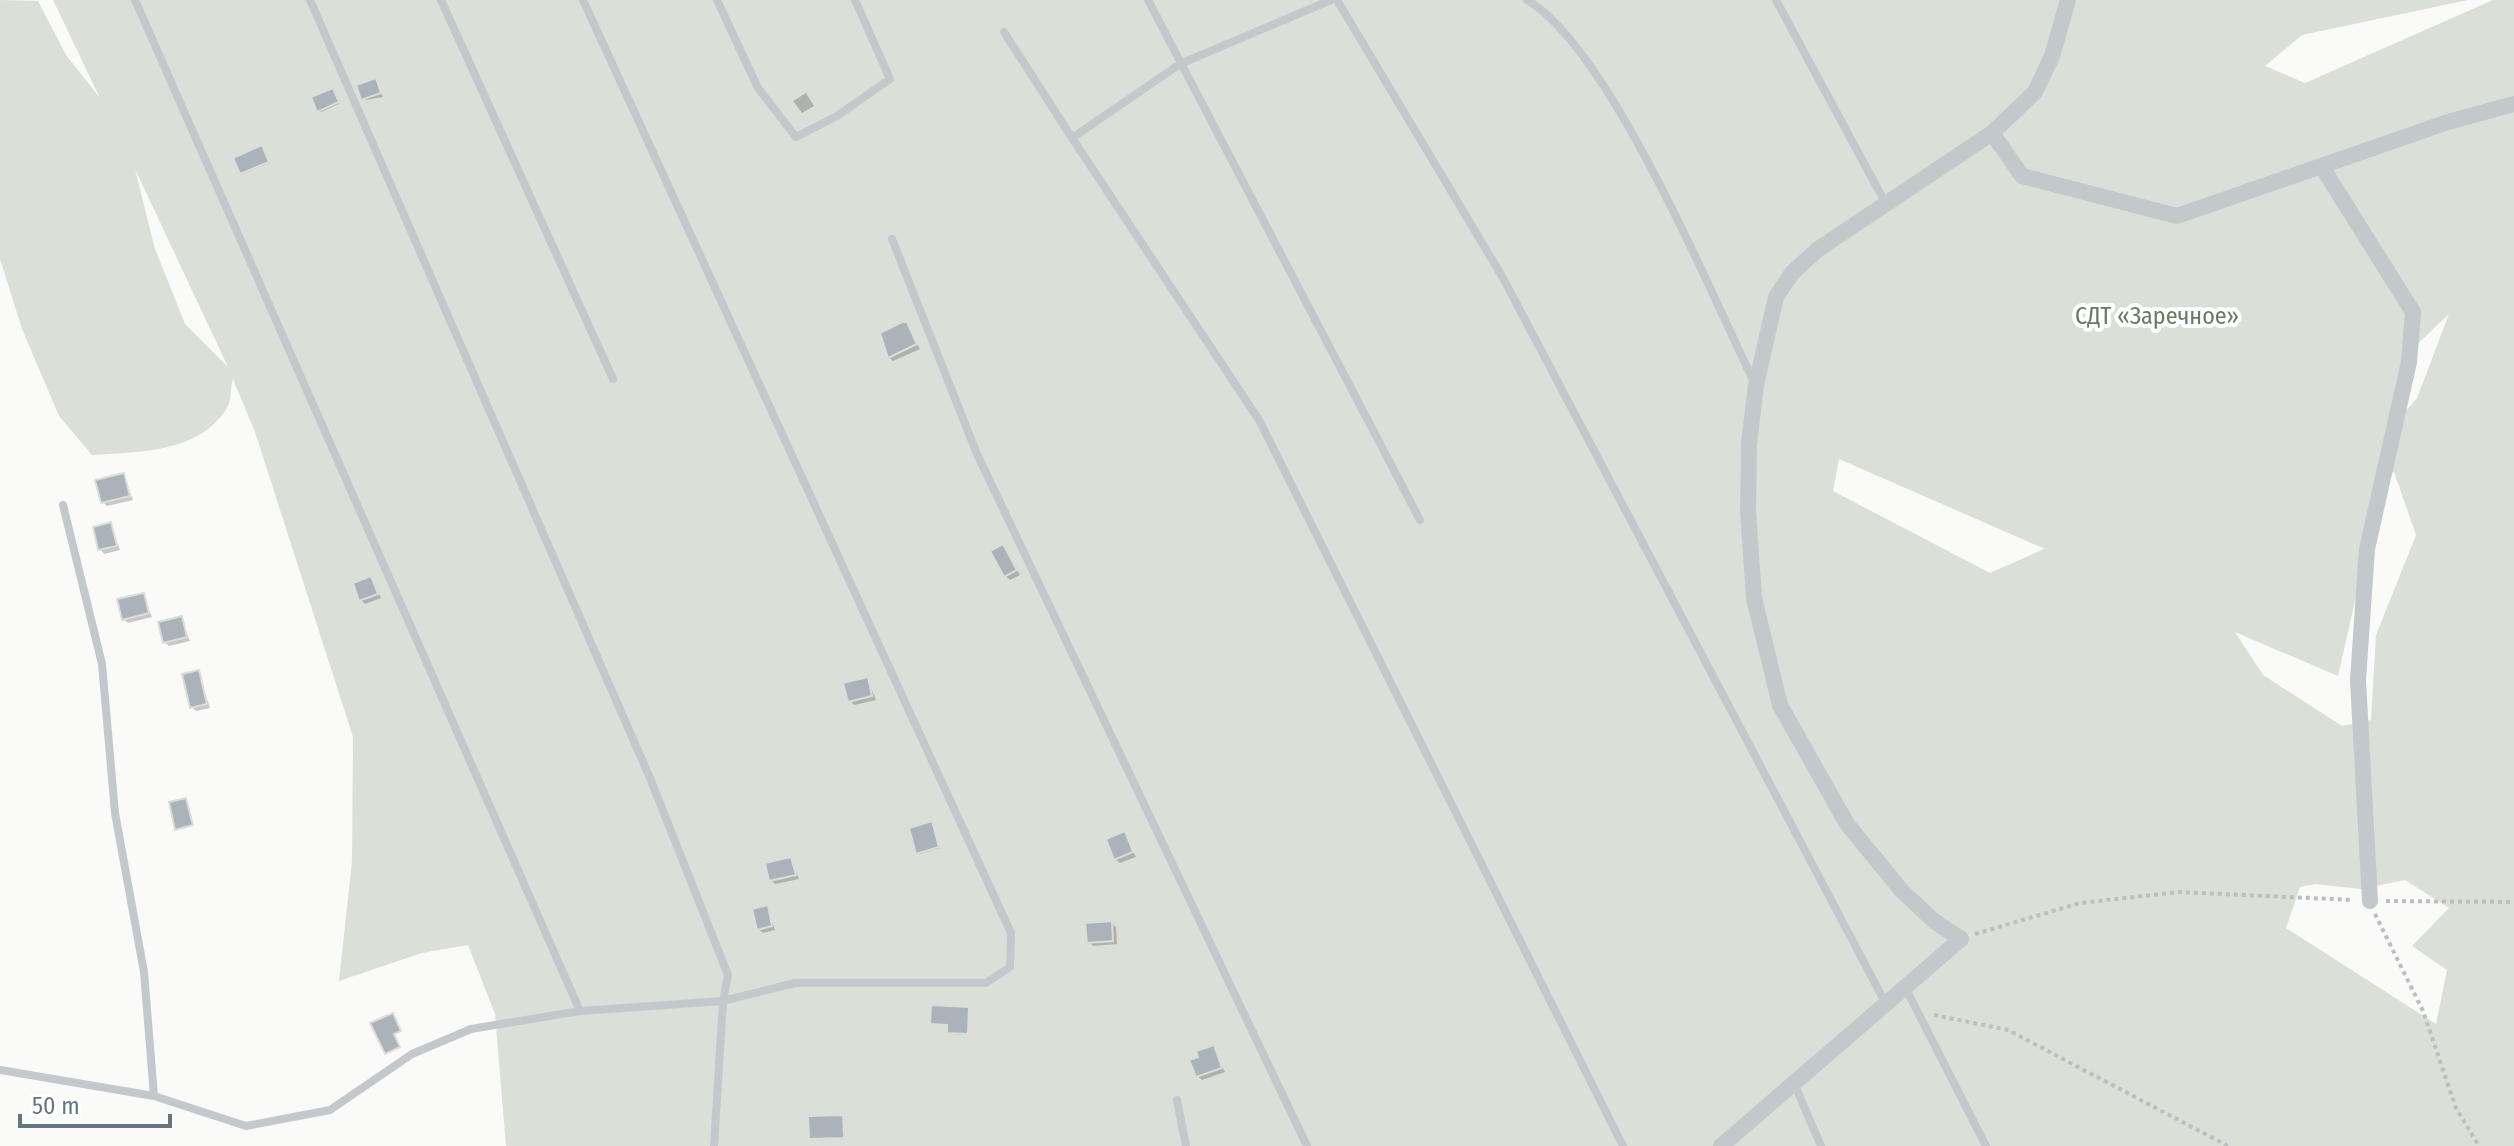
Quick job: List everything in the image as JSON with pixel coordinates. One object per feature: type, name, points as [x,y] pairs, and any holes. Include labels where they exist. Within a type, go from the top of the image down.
[{"type":"street","points":[[1721,1146],[1961,939],[1934,921],[1862,844],[1847,824],[1780,705],[1754,598],[1748,510],[1749,444],[1756,385],[1776,297],[1792,273],[1817,250],[1992,133],[2035,92],[2052,56],[2068,0]]},
{"type":"street","points":[[1992,133],[2022,176],[2177,216],[2448,122],[2514,104]]},
{"type":"street","points":[[2322,167],[2413,312],[2409,362],[2367,549],[2358,680],[2370,901]]},
{"type":"lane","points":[[135,0],[580,1011]]},
{"type":"lane","points":[[310,0],[650,778],[728,975],[723,1001],[714,1146]]},
{"type":"lane","points":[[441,0],[613,379]]},
{"type":"lane","points":[[0,1070],[154,1096],[246,1126],[330,1110],[412,1054],[471,1029],[580,1011],[723,1001],[795,983],[986,983],[1010,967],[1011,933],[583,0]]},
{"type":"lane","points":[[717,0],[758,88],[796,137],[837,116],[890,79],[855,0]]},
{"type":"lane","points":[[1148,0],[1420,520]]},
{"type":"lane","points":[[1072,138],[1180,64],[1331,0]]},
{"type":"lane","points":[[1337,0],[1503,278],[1886,1004]]},
{"type":"lane","points":[[1527,0],[1546,11],[1591,70],[1633,135],[1756,385]]},
{"type":"lane","points":[[1776,0],[1886,205]]},
{"type":"lane","points":[[1004,32],[1259,420],[1623,1146]]},
{"type":"lane","points":[[892,239],[977,454],[1307,1146]]},
{"type":"lane","points":[[63,505],[102,664],[115,813],[144,972],[154,1096]]},
{"type":"lane","points":[[1905,987],[1986,1146]]},
{"type":"lane","points":[[1794,1083],[1821,1146]]},
{"type":"lane","points":[[1177,1100],[1186,1146]]},
{"type":"path","points":[[1961,939],[2080,903],[2179,892],[2370,901],[2514,902]]},
{"type":"path","points":[[2370,901],[2381,931],[2423,1011],[2456,1108],[2479,1146]]},
{"type":"path","points":[[1932,1014],[2008,1030],[2228,1146]]},
{"type":"green space","name":"СДТ «Заречное»","points":[[0,0],[38,1],[66,55],[100,98],[53,0],[2468,0],[2302,35],[2265,66],[2305,83],[2493,0],[2514,0],[2514,1146],[506,1146],[495,1014],[468,945],[422,953],[339,981],[352,861],[353,737],[255,432],[233,379],[227,408],[201,434],[184,442],[148,451],[92,455],[59,416],[22,329],[0,259]],"holes":[[[135,169],[228,367],[185,324],[155,249]],[[2449,314],[2417,398],[2396,422],[2412,349]],[[1839,459],[2045,549],[1990,573],[1833,491]],[[2394,472],[2416,535],[2376,635],[2371,720],[2342,726],[2263,675],[2235,632],[2338,676],[2383,477]],[[2405,880],[2449,908],[2412,946],[2447,970],[2436,1024],[2286,928],[2300,887],[2315,884],[2361,889]]]},
{"type":"building","points":[[376,78],[381,93],[361,100],[356,85]]},
{"type":"building","points":[[333,88],[339,102],[317,112],[311,97]]},
{"type":"building","points":[[262,145],[269,162],[240,174],[233,158]]},
{"type":"building","points":[[907,322],[917,344],[888,358],[880,333]]},
{"type":"building","points":[[124,473],[130,496],[101,503],[95,480]]},
{"type":"building","points":[[111,522],[117,546],[98,550],[93,527]]},
{"type":"building","points":[[1003,544],[1017,570],[1004,577],[990,551]]},
{"type":"building","points":[[371,576],[378,594],[359,601],[353,583]]},
{"type":"building","points":[[144,593],[149,613],[122,620],[117,599]]},
{"type":"building","points":[[182,616],[187,637],[163,643],[158,622]]},
{"type":"building","points":[[199,670],[207,704],[190,708],[182,674]]},
{"type":"building","points":[[868,677],[872,696],[848,702],[843,683]]},
{"type":"building","points":[[186,798],[193,825],[175,830],[169,802]]},
{"type":"building","points":[[932,821],[939,847],[916,854],[909,828]]},
{"type":"building","points":[[1125,831],[1133,852],[1114,860],[1106,839]]},
{"type":"building","points":[[791,857],[796,875],[769,881],[765,863]]},
{"type":"building","points":[[768,905],[772,926],[757,930],[752,909]]},
{"type":"building","points":[[1112,921],[1113,941],[1087,943],[1085,923]]},
{"type":"building","points":[[931,1005],[969,1007],[968,1034],[947,1033],[947,1025],[930,1024]]},
{"type":"building","points":[[393,1013],[401,1031],[394,1034],[400,1047],[385,1054],[370,1023]]},
{"type":"building","points":[[1214,1045],[1222,1068],[1196,1077],[1189,1060],[1198,1057],[1196,1051]]},
{"type":"building","points":[[843,1115],[844,1138],[809,1139],[808,1116]]}]
